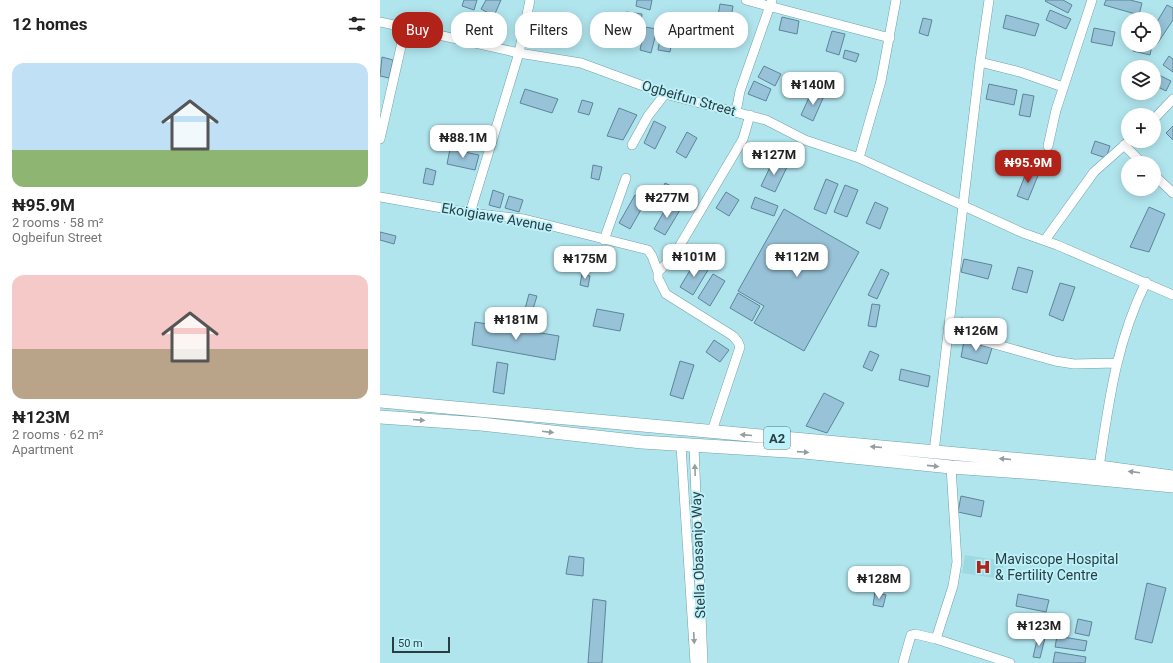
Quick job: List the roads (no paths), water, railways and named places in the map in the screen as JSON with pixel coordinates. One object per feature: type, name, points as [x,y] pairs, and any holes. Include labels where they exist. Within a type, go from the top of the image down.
[{"type":"highway","name":"A2","points":[[380,401],[1100,467],[1173,477]]},
{"type":"highway","name":"A2","points":[[380,417],[481,424],[687,446],[804,452],[951,467],[1037,473],[1173,486]]},
{"type":"street","points":[[470,213],[519,53],[530,0]]},
{"type":"street","points":[[746,0],[771,4],[890,38]]},
{"type":"street","points":[[859,158],[881,81],[896,0]]},
{"type":"street","points":[[934,452],[980,62],[989,0]]},
{"type":"street","points":[[1048,146],[1056,110],[1092,0]]},
{"type":"street","points":[[736,112],[740,91],[771,4]]},
{"type":"street","name":"Ogbeifun Street","points":[[380,22],[392,25]]},
{"type":"street","name":"Ogbeifun Street","points":[[443,37],[519,53],[581,63],[665,94],[766,120],[806,140],[859,158],[1023,233],[1045,240],[1146,282],[1173,295]]},
{"type":"street","points":[[380,139],[401,48]]},
{"type":"street","points":[[980,62],[1008,68],[1063,87]]},
{"type":"street","points":[[632,145],[648,116],[665,94]]},
{"type":"street","points":[[1161,112],[1173,99]]},
{"type":"street","points":[[658,272],[673,256],[744,139],[750,115]]},
{"type":"street","points":[[1045,240],[1094,172],[1121,148]]},
{"type":"street","points":[[604,240],[626,178]]},
{"type":"street","points":[[1161,182],[1173,194]]},
{"type":"street","name":"Ekoigiawe Avenue","points":[[380,196],[470,213],[524,219],[648,250],[652,256],[658,272],[658,278],[666,294],[733,336],[740,347],[712,431]]},
{"type":"street","points":[[1100,467],[1116,363],[1127,326],[1146,282]]},
{"type":"street","points":[[948,331],[1055,361],[1074,364],[1116,363]]},
{"type":"street","points":[[687,446],[696,663]]},
{"type":"street","name":"Stella Obasanjo Way","points":[[687,446],[703,663]]},
{"type":"street","points":[[936,639],[953,586],[957,562],[951,467]]},
{"type":"street","points":[[903,663],[912,635],[921,635],[936,639],[1010,663]]},
{"type":"place","name":"Maviscope Hospital & Fertility Centre","points":[[983,567]]}]
